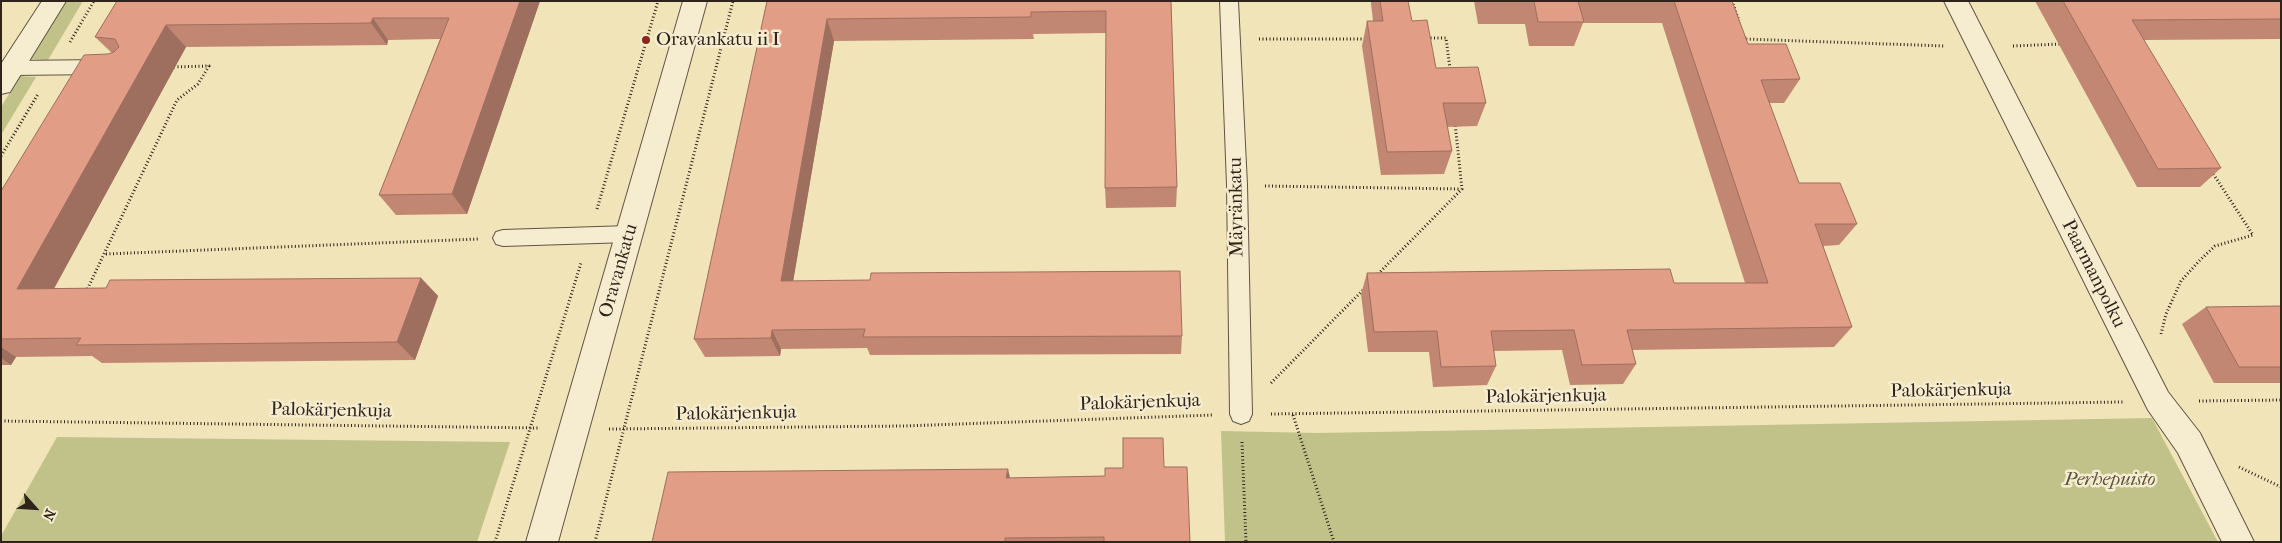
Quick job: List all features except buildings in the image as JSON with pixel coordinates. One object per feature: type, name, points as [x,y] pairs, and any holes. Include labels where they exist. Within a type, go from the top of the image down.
[{"type":"street","points":[[7,76],[54,1]]},
{"type":"street","name":"Oravankatu","points":[[542,542],[695,1]]},
{"type":"street","name":"Paarmanpolku","points":[[1956,1],[2158,401],[2188,443],[2238,542]]},
{"type":"lane","name":"Mäyränkatu","points":[[1229,1],[1237,185],[1241,414]]},
{"type":"lane","points":[[7,76],[120,67]]},
{"type":"lane","points":[[503,238],[629,234]]},
{"type":"path","points":[[495,542],[590,235],[658,1]]},
{"type":"path","points":[[595,542],[733,1]]},
{"type":"path","points":[[1732,1],[1745,38],[1979,48],[2068,44]]},
{"type":"path","points":[[1231,39],[1378,38]]},
{"type":"path","points":[[1417,38],[1446,38],[1450,76]]},
{"type":"path","points":[[83,299],[106,254],[177,100],[198,84],[209,66],[169,67]]},
{"type":"path","points":[[1454,114],[1462,189]]},
{"type":"path","points":[[2159,342],[2166,314],[2181,281],[2216,246],[2253,235],[2211,170]]},
{"type":"path","points":[[1237,185],[1462,189]]},
{"type":"path","points":[[1372,280],[1462,189]]},
{"type":"path","points":[[106,254],[503,238]]},
{"type":"path","points":[[1246,542],[1241,414],[1366,287]]},
{"type":"path","name":"Palokärjenkuja","points":[[1,421],[624,429],[903,426],[1241,414],[1293,415],[2281,400]]},
{"type":"path","points":[[1293,415],[1334,542]]},
{"type":"green space","points":[[67,1],[83,1],[48,60],[30,59]]},
{"type":"green space","points":[[20,76],[36,77],[1,135],[1,107]]},
{"type":"green space","name":"Perhepuisto","points":[[2152,418],[2218,542],[1225,542],[1221,431],[1318,433]]},
{"type":"green space","points":[[57,437],[510,442],[477,542],[1,542],[1,536]]},
{"type":"place","name":"Oravankatu ii I","points":[[646,40]]}]
